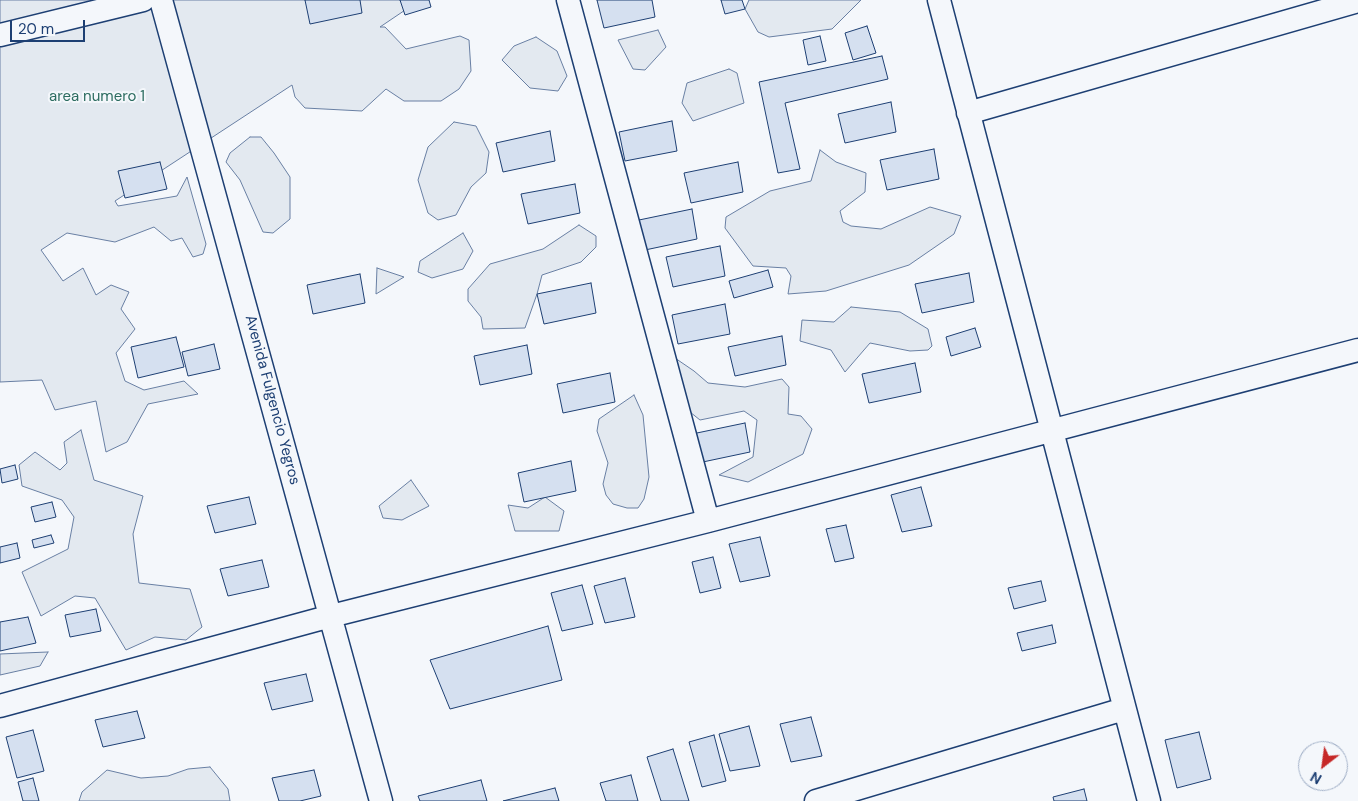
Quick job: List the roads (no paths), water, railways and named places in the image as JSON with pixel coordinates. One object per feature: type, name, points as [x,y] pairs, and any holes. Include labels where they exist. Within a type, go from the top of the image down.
[{"type":"street","points":[[0,35],[143,0]]},
{"type":"street","name":"Avenida Fulgencio Yegros","points":[[161,0],[381,801]]},
{"type":"street","points":[[568,0],[708,521]]},
{"type":"street","points":[[938,0],[1148,801]]},
{"type":"street","points":[[968,112],[1358,1]]},
{"type":"street","points":[[0,706],[331,616],[708,521],[1358,350]]},
{"type":"street","points":[[816,801],[1124,709]]},
{"type":"park label","name":"area numero 1","points":[[97,97]]}]
